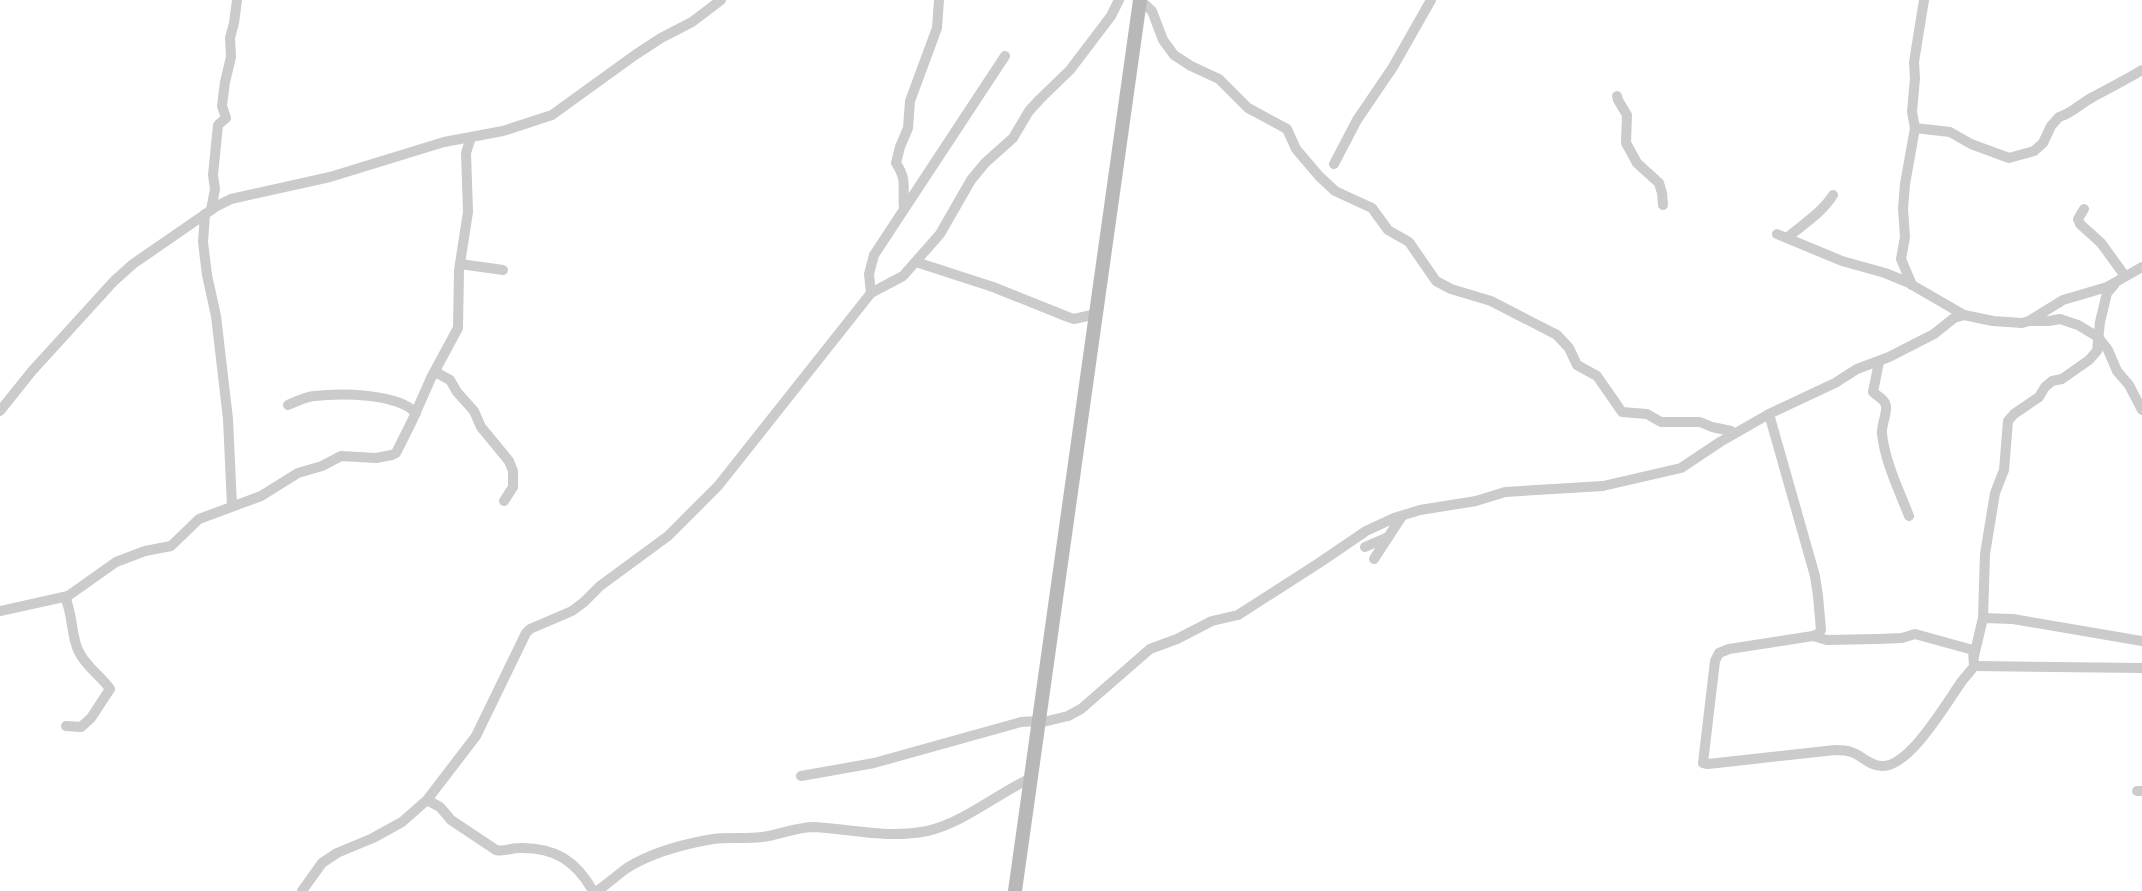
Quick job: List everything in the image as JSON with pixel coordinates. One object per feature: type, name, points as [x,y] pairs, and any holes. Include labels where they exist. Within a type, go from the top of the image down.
[{"type":"street","points":[[232,506],[228,419],[216,316],[203,242],[208,212],[215,189],[213,175],[218,125],[226,118],[222,106],[231,57],[230,38],[234,23],[236,0]]},
{"type":"street","points":[[0,411],[32,371],[114,281],[133,264],[208,212],[231,199],[330,177],[444,142],[503,131],[552,115],[641,51],[692,22],[721,0]]},
{"type":"street","points":[[904,208],[903,194],[905,184],[901,168],[896,163],[897,155],[908,128],[910,101],[937,28],[939,0]]},
{"type":"street","points":[[302,891],[322,863],[337,853],[373,838],[402,822],[428,800],[476,736],[526,633],[530,629],[572,611],[584,602],[600,586],[668,536],[718,486],[871,292],[899,279],[940,234],[980,169],[1013,138],[1029,112],[1070,70],[1112,16],[1119,0]]},
{"type":"street","points":[[1015,891],[1140,0]]},
{"type":"street","points":[[1140,0],[1152,11],[1163,40],[1174,54],[1191,66],[1219,79],[1248,108],[1287,129],[1296,148],[1319,176],[1335,191],[1372,208],[1388,230],[1409,242],[1436,281],[1451,289],[1491,301],[1557,335],[1570,348],[1577,365],[1597,376],[1622,412],[1647,414],[1661,422],[1700,422],[1731,431],[1734,434]]},
{"type":"street","points":[[1334,164],[1357,120],[1393,67],[1431,0]]},
{"type":"street","points":[[1912,285],[1901,259],[1905,237],[1903,209],[1905,184],[1915,128],[1912,112],[1915,78],[1914,62],[1924,0]]},
{"type":"street","points":[[871,292],[869,274],[874,255],[1005,56]]},
{"type":"street","points":[[1915,128],[1950,132],[1971,144],[1992,151],[1999,156],[2015,158],[2038,148],[2059,117],[2142,70]]},
{"type":"street","points":[[1617,96],[1628,115],[1626,143],[1637,162],[1659,183],[1663,205]]},
{"type":"street","points":[[0,611],[65,597],[74,593],[116,562],[145,551],[171,546],[199,519],[261,496],[293,474],[322,466],[341,456],[376,458],[392,455],[400,445],[436,369],[458,328],[460,264],[467,229],[466,153],[471,137]]},
{"type":"street","points":[[1833,195],[1822,211],[1812,215],[1782,236],[1842,261],[1885,273],[1912,285],[1964,315],[2011,323],[2060,319],[2078,325],[2098,337],[2108,350],[2117,371],[2128,384],[2142,410]]},
{"type":"street","points":[[2084,209],[2078,219],[2080,224],[2101,243],[2125,276]]},
{"type":"street","points":[[916,262],[993,287],[1074,319],[1096,314]]},
{"type":"street","points":[[460,264],[503,270]]},
{"type":"street","points":[[1769,414],[1814,576],[1821,630],[1813,636],[1719,653],[1715,662],[1703,763],[1835,750],[1850,752],[1873,765],[1888,766],[1896,762],[1916,744],[1934,724],[1974,662],[1983,618],[1985,554],[1995,493],[2004,470],[2008,421],[2014,414],[2039,397],[2044,387],[2052,381],[2062,379],[2089,360],[2097,351],[2100,322],[2107,293],[2125,276],[2142,267]]},
{"type":"street","points":[[2029,321],[2064,300],[2116,283]]},
{"type":"street","points":[[801,776],[874,763],[1021,722],[1039,722],[1068,716],[1081,710],[1150,649],[1177,639],[1212,621],[1238,615],[1319,564],[1366,531],[1420,510],[1476,501],[1505,492],[1603,486],[1681,468],[1769,414],[1835,383],[1857,369],[1878,362],[1934,334],[1954,318],[1964,315]]},
{"type":"street","points":[[1878,362],[1873,392],[1886,405],[1882,428],[1884,443],[1909,516]]},
{"type":"street","points":[[436,369],[439,374],[450,380],[457,392],[474,411],[481,427],[509,461],[513,471],[514,488],[504,501]]},
{"type":"street","points":[[288,405],[308,397],[322,396],[367,396],[406,404],[421,400]]},
{"type":"street","points":[[406,404],[416,412]]},
{"type":"street","points":[[1374,559],[1402,516]]},
{"type":"street","points":[[1366,547],[1388,537]]},
{"type":"street","points":[[65,597],[72,616],[78,650],[86,663],[110,689],[91,718],[81,727],[66,726]]},
{"type":"street","points":[[1983,618],[2013,619],[2142,642]]},
{"type":"street","points":[[1813,636],[1827,640],[1902,638],[1915,634],[1973,650],[1974,662]]},
{"type":"street","points":[[1974,662],[2142,668]]},
{"type":"street","points":[[597,891],[640,861],[687,844],[714,839],[765,837],[812,827],[865,834],[926,831],[950,822],[1031,778]]},
{"type":"street","points":[[428,800],[440,807],[451,820],[496,850],[504,852],[517,848],[544,850],[567,860],[580,871],[593,891]]}]
